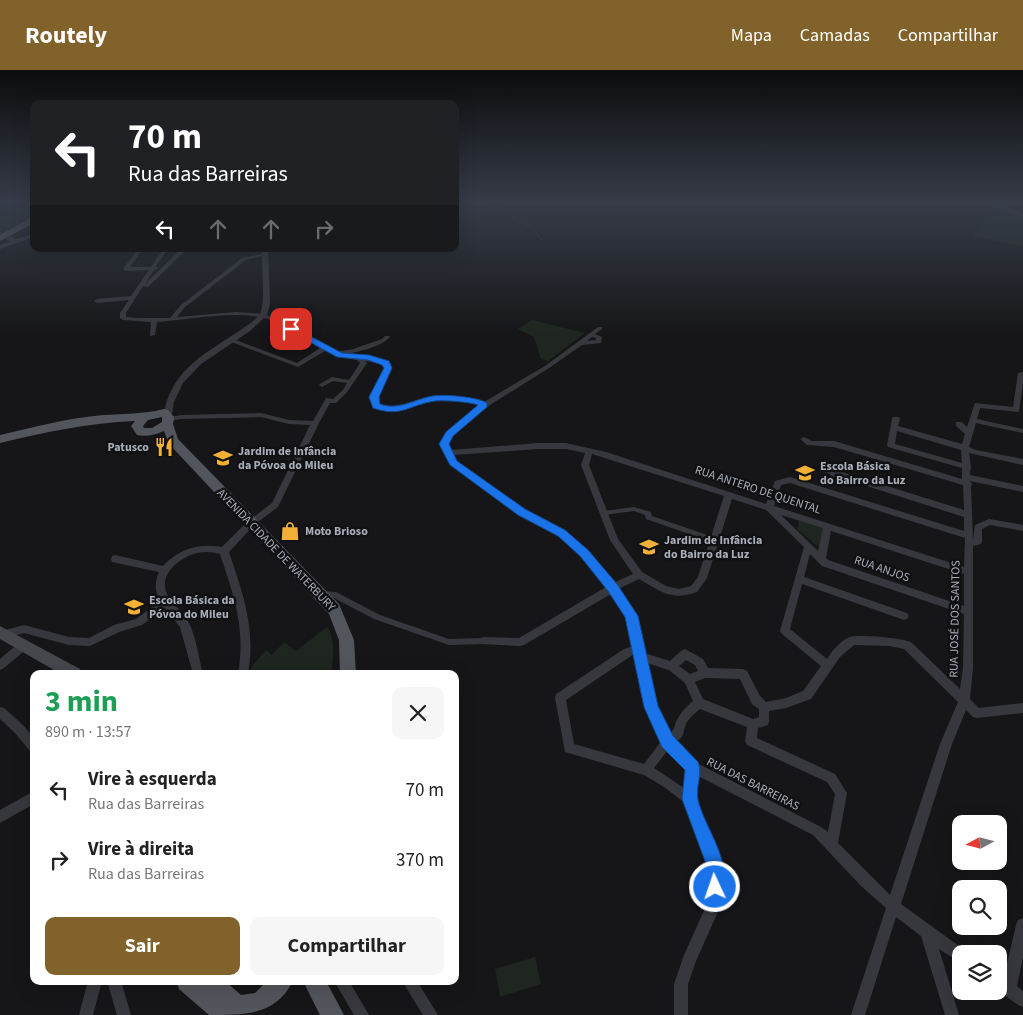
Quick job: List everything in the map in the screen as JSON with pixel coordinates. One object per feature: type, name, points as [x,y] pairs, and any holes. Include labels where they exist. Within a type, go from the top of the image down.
[{"type":"main road","points":[[0,438],[60,425],[102,419],[145,419],[164,414],[173,442]]},
{"type":"main road","points":[[145,419],[141,432],[160,430],[167,420]]},
{"type":"main road","points":[[151,432],[173,442]]},
{"type":"main road","name":"AVENIDA CIDADE DE WATERBURY","points":[[173,442],[334,609],[347,636],[350,660],[349,670]]},
{"type":"main road","points":[[2,633],[68,670]]},
{"type":"main road","points":[[193,985],[238,1012]]},
{"type":"main road","points":[[211,985],[238,1012]]},
{"type":"main road","points":[[238,1012],[263,1002],[278,985]]},
{"type":"main road","points":[[316,985],[332,1015]]},
{"type":"street","points":[[138,252],[126,269],[164,268]]},
{"type":"street","points":[[163,252],[123,313],[123,318],[154,320],[225,314],[264,317],[336,353],[349,357],[379,360],[386,363],[388,368],[374,397],[376,406],[385,409],[399,409],[435,398],[479,401],[484,405]]},
{"type":"street","points":[[97,301],[135,297],[181,252]]},
{"type":"street","points":[[173,318],[183,306],[244,259],[262,252]]},
{"type":"street","points":[[265,252],[266,304],[264,317],[198,362],[179,382],[170,402],[167,420],[188,417],[261,415],[289,422],[314,423]]},
{"type":"street","points":[[152,336],[154,320]]},
{"type":"street","points":[[447,453],[444,444],[449,434],[484,405],[549,366],[600,328]]},
{"type":"street","points":[[579,343],[599,342],[599,337],[590,335]]},
{"type":"street","points":[[336,353],[354,351],[384,340],[387,337]]},
{"type":"street","points":[[231,340],[298,364],[325,348]]},
{"type":"street","points":[[224,551],[251,522],[275,505],[314,423],[328,400],[334,401],[345,391],[364,363],[358,358]]},
{"type":"street","name":"RUA JOSÉ DOS SANTOS","points":[[858,1015],[892,905],[946,744],[964,702],[968,668],[969,540],[965,448],[968,432],[977,405],[1016,410],[1021,373]]},
{"type":"street","points":[[322,385],[332,379],[352,382]]},
{"type":"street","points":[[145,419],[170,402]]},
{"type":"street","points":[[896,419],[891,445],[967,476]]},
{"type":"street","points":[[972,420],[1023,431]]},
{"type":"street","points":[[959,424],[968,432]]},
{"type":"street","points":[[894,428],[974,452],[1023,462]]},
{"type":"street","points":[[804,439],[810,443],[834,444],[1023,489]]},
{"type":"street","name":"RUA ANTERO DE QUENTAL","points":[[447,453],[538,446],[566,446],[589,451],[729,494],[968,572]]},
{"type":"street","points":[[589,451],[585,466],[614,540],[639,575],[664,588],[680,593],[694,589],[702,578],[729,494]]},
{"type":"street","name":"RUA DAS BARREIRAS","points":[[447,453],[454,463],[522,512],[562,533],[584,553],[612,588],[631,616],[651,707],[668,741],[693,767],[817,831],[892,905],[952,950]]},
{"type":"street","points":[[830,471],[968,515]]},
{"type":"street","points":[[769,508],[778,483],[790,480],[978,542],[978,526],[989,522],[1023,528]]},
{"type":"street","name":"RUA ANJOS","points":[[769,508],[825,563],[968,612]]},
{"type":"street","points":[[604,513],[634,510],[649,514],[648,517],[714,540]]},
{"type":"street","points":[[821,559],[828,526]]},
{"type":"street","points":[[808,547],[785,632],[827,665]]},
{"type":"street","points":[[197,670],[183,622],[165,603],[160,586],[165,570],[179,556],[194,550],[208,548],[224,551]]},
{"type":"street","points":[[224,551],[241,604],[247,636],[243,670]]},
{"type":"street","points":[[115,559],[165,570]]},
{"type":"street","points":[[320,594],[333,594],[377,617],[449,642],[520,642],[612,588],[639,575]]},
{"type":"street","points":[[799,579],[904,616]]},
{"type":"street","points":[[2,633],[24,629],[69,641],[90,642],[117,628],[139,622],[165,603]]},
{"type":"street","points":[[764,707],[786,703],[807,694],[836,654],[852,641],[889,642],[907,645],[964,702],[978,713],[1023,708]]},
{"type":"street","points":[[0,665],[24,645]]},
{"type":"street","points":[[689,680],[705,673],[743,674],[756,700],[764,707],[764,721],[753,724],[699,703],[689,680],[672,666],[640,653],[628,652],[560,698],[569,748],[646,770],[689,799]]},
{"type":"street","points":[[672,666],[685,654],[699,662],[705,673]]},
{"type":"street","points":[[646,770],[668,741],[679,733],[686,716],[699,703]]},
{"type":"street","points":[[0,712],[30,742]]},
{"type":"street","points":[[753,724],[751,741],[831,778],[841,793],[832,844]]},
{"type":"street","points":[[681,1015],[681,984],[688,960],[714,905],[716,869],[689,799],[693,767]]},
{"type":"street","points":[[0,817],[30,799]]},
{"type":"street","points":[[1007,976],[1023,925]]},
{"type":"street","points":[[927,932],[952,1015]]},
{"type":"street","points":[[86,1015],[93,985]]},
{"type":"street","points":[[115,985],[124,1015]]},
{"type":"street","points":[[343,985],[362,1015]]},
{"type":"street","points":[[412,985],[431,1015]]},
{"type":"street","points":[[1007,988],[1023,1000]]},
{"type":"shaded area","points":[[532,320],[585,333],[548,361],[541,359],[534,337],[518,329]]},
{"type":"shaded area","points":[[799,520],[824,528],[819,546],[797,529]]},
{"type":"shaded area","points":[[327,627],[333,643],[331,670],[251,670],[252,666],[266,650],[272,655],[284,642],[296,651]]},
{"type":"shaded area","points":[[535,957],[541,984],[500,997],[495,969]]},
{"type":"place","name":"Patusco","points":[[164,447]]},
{"type":"place","name":"Jardim de Infância da Póvoa do Mileu","points":[[223,458]]},
{"type":"place","name":"Escola Básica do Bairro da Luz","points":[[805,473]]},
{"type":"place","name":"Moto Brioso","points":[[290,531]]},
{"type":"place","name":"Jardim de Infância do Bairro da Luz","points":[[649,547]]},
{"type":"place","name":"Escola Básica da Póvoa do Mileu","points":[[134,607]]},
{"type":"route","points":[[291,329],[340,356],[369,358],[386,363],[388,368],[374,397],[376,406],[385,409],[399,409],[435,398],[479,401],[484,405],[449,434],[444,444],[447,453],[454,463],[522,512],[562,533],[584,553],[612,588],[631,616],[651,707],[668,741],[693,767],[689,799],[702,827],[716,869],[715,887]]}]
